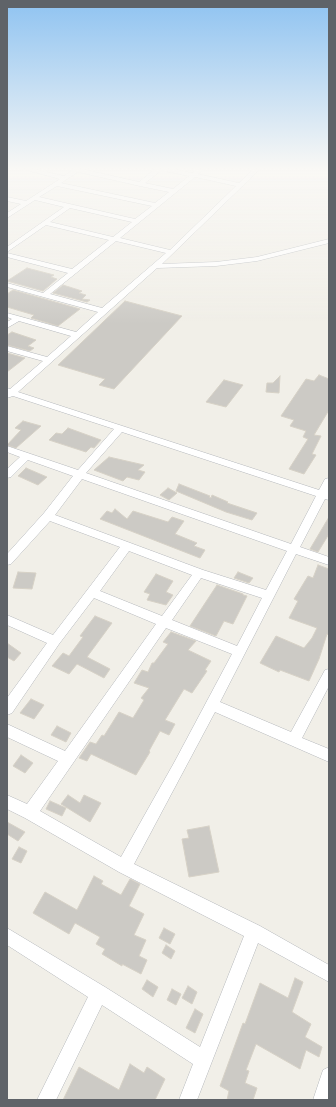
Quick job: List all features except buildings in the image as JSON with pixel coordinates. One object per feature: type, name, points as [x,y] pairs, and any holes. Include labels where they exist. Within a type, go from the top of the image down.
[{"type":"street","points":[[7,250],[48,221]]},
{"type":"street","points":[[132,221],[138,222]]},
{"type":"street","points":[[9,393],[49,360],[171,252],[204,221]]},
{"type":"street","points":[[46,295],[138,222]]},
{"type":"street","points":[[45,223],[171,252]]},
{"type":"street","points":[[154,266],[216,264],[257,259],[329,242]]},
{"type":"street","points":[[7,255],[75,272]]},
{"type":"street","points":[[7,285],[103,311]]},
{"type":"street","points":[[7,315],[77,335]]},
{"type":"street","points":[[7,326],[18,318]]},
{"type":"street","points":[[7,348],[49,360]]},
{"type":"street","points":[[9,393],[325,496]]},
{"type":"street","points":[[7,561],[48,516],[79,475],[120,428]]},
{"type":"street","points":[[7,449],[329,561]]},
{"type":"street","points":[[7,475],[26,456]]},
{"type":"street","points":[[124,867],[180,766],[293,548],[325,496],[329,481]]},
{"type":"street","points":[[48,516],[199,573],[269,596]]},
{"type":"street","points":[[8,706],[128,545]]},
{"type":"street","points":[[30,814],[67,759],[199,573]]},
{"type":"street","points":[[93,593],[239,652]]},
{"type":"street","points":[[7,620],[55,641]]},
{"type":"street","points":[[293,741],[329,674]]},
{"type":"street","points":[[212,704],[329,756]]},
{"type":"street","points":[[7,730],[67,759]]},
{"type":"street","points":[[7,802],[124,867],[254,932],[329,974]]},
{"type":"street","points":[[188,1100],[254,932]]},
{"type":"street","points":[[7,936],[204,1060]]},
{"type":"street","points":[[46,1100],[99,993]]},
{"type":"street","points":[[322,1100],[329,1076]]}]
